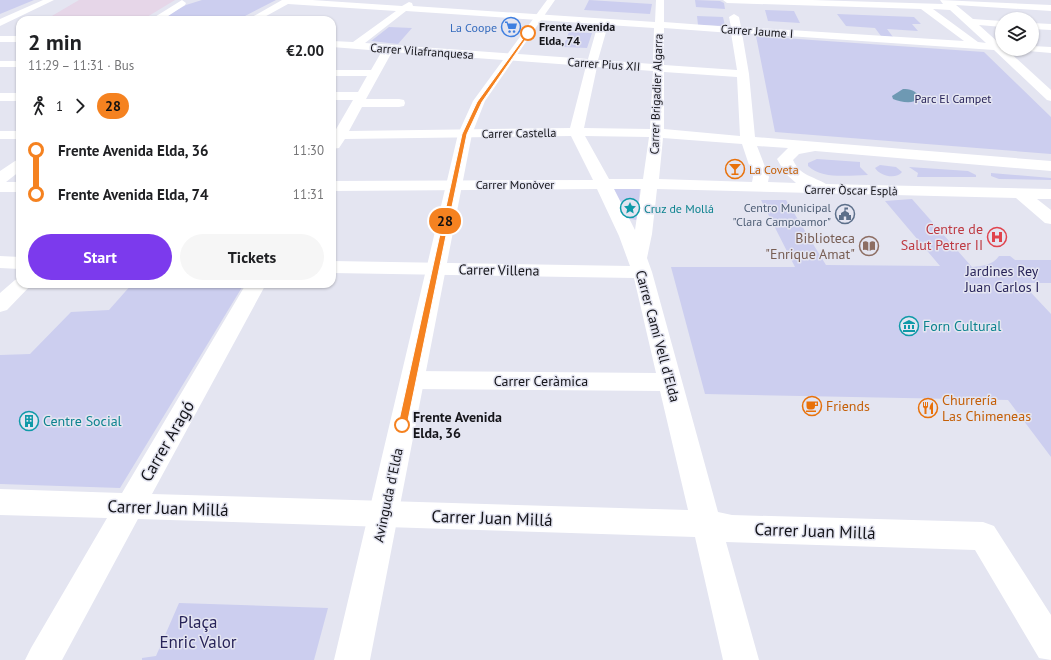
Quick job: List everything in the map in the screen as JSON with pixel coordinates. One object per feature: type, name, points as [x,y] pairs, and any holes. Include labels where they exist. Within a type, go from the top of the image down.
[{"type":"street","points":[[0,23],[50,0]]},
{"type":"street","points":[[355,46],[416,0]]},
{"type":"street","name":"Carrer Brigadier Algarra","points":[[640,265],[657,133],[660,0]]},
{"type":"street","points":[[727,0],[799,5],[923,6],[947,3],[1051,8]]},
{"type":"street","points":[[731,0],[738,30],[748,142],[762,177],[759,186]]},
{"type":"street","points":[[259,16],[287,1]]},
{"type":"street","name":"Carrer Jaume I","points":[[287,1],[467,13],[545,9],[604,21],[995,47]]},
{"type":"street","points":[[162,16],[185,2]]},
{"type":"street","points":[[947,3],[995,43]]},
{"type":"street","points":[[467,13],[476,4]]},
{"type":"street","points":[[923,6],[975,45]]},
{"type":"street","name":"Avinguda d'Elda","points":[[352,660],[465,134],[479,102],[545,9]]},
{"type":"street","points":[[576,132],[592,63],[604,21]]},
{"type":"street","points":[[970,22],[995,24]]},
{"type":"street","points":[[808,23],[814,35]]},
{"type":"street","points":[[384,24],[396,25]]},
{"type":"street","points":[[1039,26],[1051,27]]},
{"type":"street","points":[[0,39],[16,39]]},
{"type":"street","name":"Carrer Vilafranquesa","points":[[336,44],[512,57]]},
{"type":"street","points":[[336,135],[360,100],[389,48]]},
{"type":"street","points":[[1039,49],[1051,50]]},
{"type":"street","points":[[1009,56],[1051,97]]},
{"type":"street","name":"Carrer Pius XII","points":[[512,57],[743,74]]},
{"type":"street","points":[[0,64],[16,64]]},
{"type":"street","points":[[336,73],[375,73]]},
{"type":"street","points":[[1030,77],[1051,78]]},
{"type":"street","points":[[0,97],[16,97]]},
{"type":"street","points":[[336,97],[400,103]]},
{"type":"street","name":"Carrer Castella","points":[[336,135],[576,132],[657,133],[748,142]]},
{"type":"street","name":"Carrer Camí Vell d'Elda","points":[[576,132],[640,265],[741,660]]},
{"type":"street","points":[[1,141],[16,137]]},
{"type":"street","points":[[748,142],[1051,166]]},
{"type":"street","points":[[813,147],[794,151],[785,159],[789,170],[805,181],[830,189]]},
{"type":"street","points":[[0,179],[16,167]]},
{"type":"street","name":"Carrer Monòver","points":[[336,186],[650,184]]},
{"type":"street","name":"Carrer Òscar Esplà","points":[[650,184],[1051,194]]},
{"type":"street","points":[[0,187],[16,187]]},
{"type":"street","points":[[1021,194],[1051,219]]},
{"type":"street","points":[[0,262],[16,263]]},
{"type":"street","name":"Carrer Villena","points":[[336,267],[435,269],[640,265]]},
{"type":"street","points":[[0,306],[18,288]]},
{"type":"street","name":"Carrer Aragó","points":[[43,660],[254,288]]},
{"type":"street","name":"Carrer Ceràmica","points":[[412,380],[670,382]]},
{"type":"street","name":"Carrer Juan Millá","points":[[0,502],[706,524],[732,529],[983,536],[1051,646]]},
{"type":"shaded area","points":[[79,0],[175,0],[149,16],[52,16]]},
{"type":"shaded area","points":[[903,89],[915,92],[919,98],[914,102],[903,102],[893,99],[892,96]]},
{"type":"green space","points":[[0,0],[34,0],[0,14]]},
{"type":"green space","points":[[202,0],[276,0],[245,16],[166,16],[186,5]]},
{"type":"green space","points":[[589,0],[652,4],[650,14],[584,10]]},
{"type":"green space","points":[[695,0],[720,1],[724,3],[725,9],[696,7]]},
{"type":"green space","points":[[765,10],[794,11],[800,23],[768,21]]},
{"type":"green space","points":[[837,14],[914,17],[921,24],[912,24],[918,31],[887,29],[893,37],[881,36],[875,28],[846,26]]},
{"type":"green space","points":[[697,16],[723,17],[725,26],[698,25]]},
{"type":"green space","points":[[389,27],[412,28],[398,44],[371,41]]},
{"type":"green space","points":[[569,32],[592,33],[587,48],[563,47]]},
{"type":"green space","name":"Parc El Campet","points":[[756,36],[984,52],[1051,117],[1051,154],[775,132]]},
{"type":"green space","points":[[817,159],[860,162],[860,167],[868,175],[837,176],[821,173],[808,166],[808,163]]},
{"type":"green space","points":[[880,165],[896,167],[902,172],[896,176],[884,175],[875,168]]},
{"type":"green space","points":[[909,167],[968,171],[976,175],[976,177],[917,177],[918,173]]},
{"type":"green space","points":[[991,173],[1051,178],[1051,180],[999,179],[991,176]]},
{"type":"green space","points":[[613,187],[640,187],[638,218],[636,220],[626,218]]},
{"type":"green space","name":"Jardines Rey Juan Carlos I","points":[[912,199],[972,267],[990,263],[999,256],[1010,256],[1015,260],[1051,260],[1051,283],[1022,283],[1051,314],[1051,457],[1008,400],[705,394],[671,267],[795,267],[761,200],[786,200],[826,265],[940,266],[885,201]]},
{"type":"green space","points":[[128,288],[242,288],[120,488],[0,484],[0,355],[30,354],[71,312],[109,310]]},
{"type":"green space","name":"Plaça Enric Valor","points":[[179,603],[328,608],[314,660],[142,660],[142,658],[156,656]]},
{"type":"bus line","name":"28","points":[[402,425],[465,134],[479,102],[491,83],[512,57],[528,33]]},
{"type":"place","name":"La Coope","points":[[511,27]]},
{"type":"place","name":"Frente Avenida Elda, 74","points":[[528,33]]},
{"type":"place","name":"La Coveta","points":[[735,169]]},
{"type":"place","name":"Cruz de Mollá","points":[[630,208]]},
{"type":"place","name":"Centro Municipal \"Clara Campoamor\"","points":[[845,214]]},
{"type":"place","name":"Centre de Salut Petrer II","points":[[997,237]]},
{"type":"place","name":"Biblioteca \"Enrique Amat\"","points":[[869,246]]},
{"type":"place","name":"Forn Cultural","points":[[909,326]]},
{"type":"place","name":"Friends","points":[[812,406]]},
{"type":"place","name":"Churrería Las Chimeneas","points":[[928,408]]},
{"type":"place","name":"Centre Social","points":[[29,421]]},
{"type":"place","name":"Frente Avenida Elda, 36","points":[[402,425]]}]
